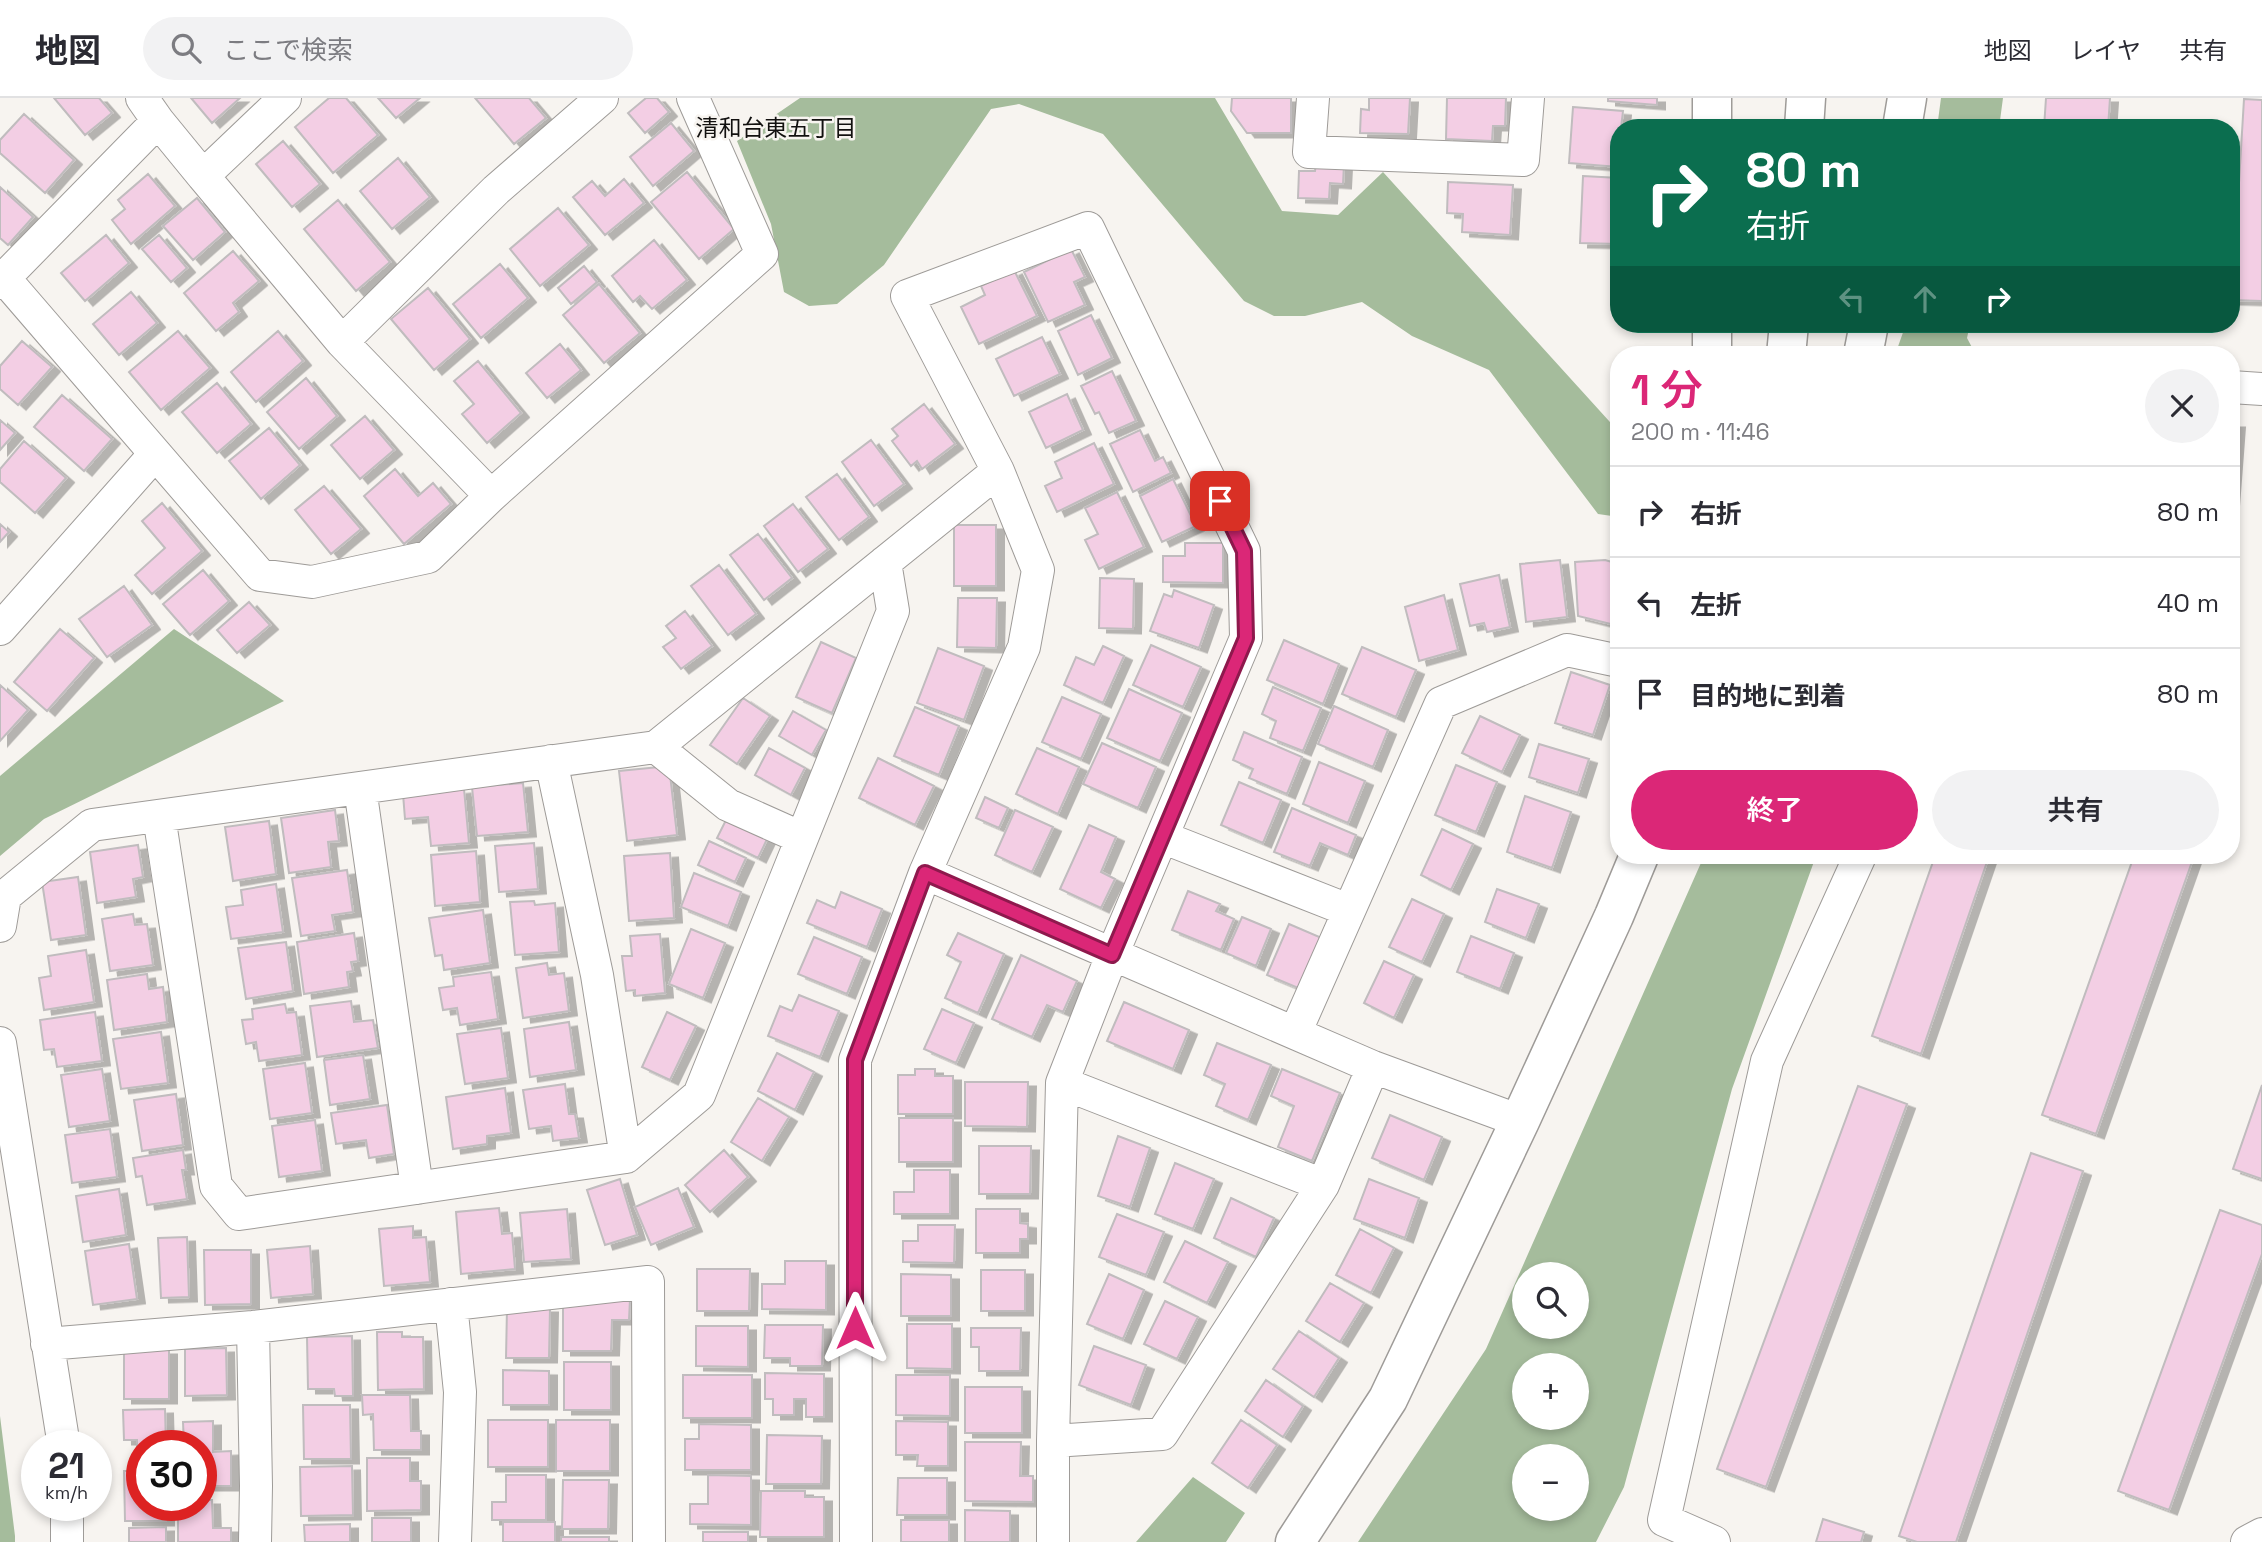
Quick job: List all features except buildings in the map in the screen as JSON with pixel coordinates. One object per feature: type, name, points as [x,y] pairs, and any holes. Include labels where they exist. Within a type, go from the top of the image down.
[{"type":"street","points":[[202,176],[285,98]]},
{"type":"street","points":[[342,342],[496,190],[602,98]]},
{"type":"street","points":[[491,496],[342,342],[150,110],[2,280],[260,575],[312,582],[428,557],[491,496],[762,254],[693,98]]},
{"type":"street","points":[[1313,98],[1309,152],[1523,160],[1528,98]]},
{"type":"street","points":[[1712,98],[1712,119]]},
{"type":"street","points":[[1805,119],[1806,98]]},
{"type":"street","points":[[1904,119],[1907,98]]},
{"type":"street","points":[[856,1542],[855,1060],[925,873],[1024,647],[1038,570],[998,471],[907,296],[1088,228],[1244,551],[1246,638],[1112,955],[1062,1083],[1053,1542]]},
{"type":"street","points":[[2240,388],[2262,389]]},
{"type":"street","points":[[0,629],[155,454]]},
{"type":"street","points":[[0,926],[5,896],[92,825],[656,747],[998,471]]},
{"type":"street","points":[[159,816],[216,1186],[239,1214],[626,1157],[699,1095],[893,611],[885,562]]},
{"type":"street","points":[[1295,1033],[1441,703],[1567,650],[1610,659]]},
{"type":"street","points":[[656,747],[728,805],[802,838]]},
{"type":"street","points":[[551,761],[597,975],[626,1157]]},
{"type":"street","points":[[360,788],[417,1188]]},
{"type":"street","points":[[1162,837],[1348,910]]},
{"type":"street","points":[[1614,916],[1623,864]]},
{"type":"street","points":[[1295,1542],[1388,1399],[1520,1121],[1636,864]]},
{"type":"street","points":[[1714,1542],[1664,1520],[1768,1061],[1856,864]]},
{"type":"street","points":[[925,873],[1373,1067],[1520,1121]]},
{"type":"street","points":[[0,1043],[61,1430]]},
{"type":"street","points":[[1053,1441],[1162,1434],[1323,1185],[1373,1067]]},
{"type":"street","points":[[1062,1083],[1323,1185]]},
{"type":"street","points":[[47,1344],[253,1327],[648,1282],[649,1542]]},
{"type":"street","points":[[451,1304],[460,1392],[455,1542]]},
{"type":"street","points":[[253,1327],[255,1542]]},
{"type":"street","points":[[66,1542],[67,1521]]},
{"type":"street","points":[[2247,1542],[2262,1534]]},
{"type":"green space","points":[[800,98],[1215,98],[1282,211],[1338,215],[1383,172],[1610,422],[1610,516],[1598,514],[1489,370],[1412,336],[1362,302],[1305,316],[1274,316],[1244,301],[1103,134],[1019,104],[991,109],[884,265],[837,304],[809,306],[784,292],[771,224],[737,141]]},
{"type":"green space","points":[[1941,98],[2003,98],[2000,119],[1938,119]]},
{"type":"green space","points":[[1903,333],[1968,333],[1967,338],[1971,346],[1898,346]]},
{"type":"green space","points":[[174,629],[284,701],[44,819],[0,856],[0,776]]},
{"type":"green space","points":[[1700,864],[1813,864],[1732,1089],[1624,1487],[1596,1542],[1358,1542],[1486,1349],[1512,1290],[1512,1339],[1589,1339],[1589,1262],[1524,1262]]},
{"type":"green space","points":[[0,1416],[15,1536],[15,1542],[0,1542]]},
{"type":"green space","points":[[1193,1477],[1245,1513],[1226,1542],[1136,1542]]},
{"type":"district","name":"清和台東五丁目","points":[[776,128]]},
{"type":"route","points":[[855,1328],[855,1060],[925,873],[1112,955],[1246,638],[1244,551],[1220,501]]}]
